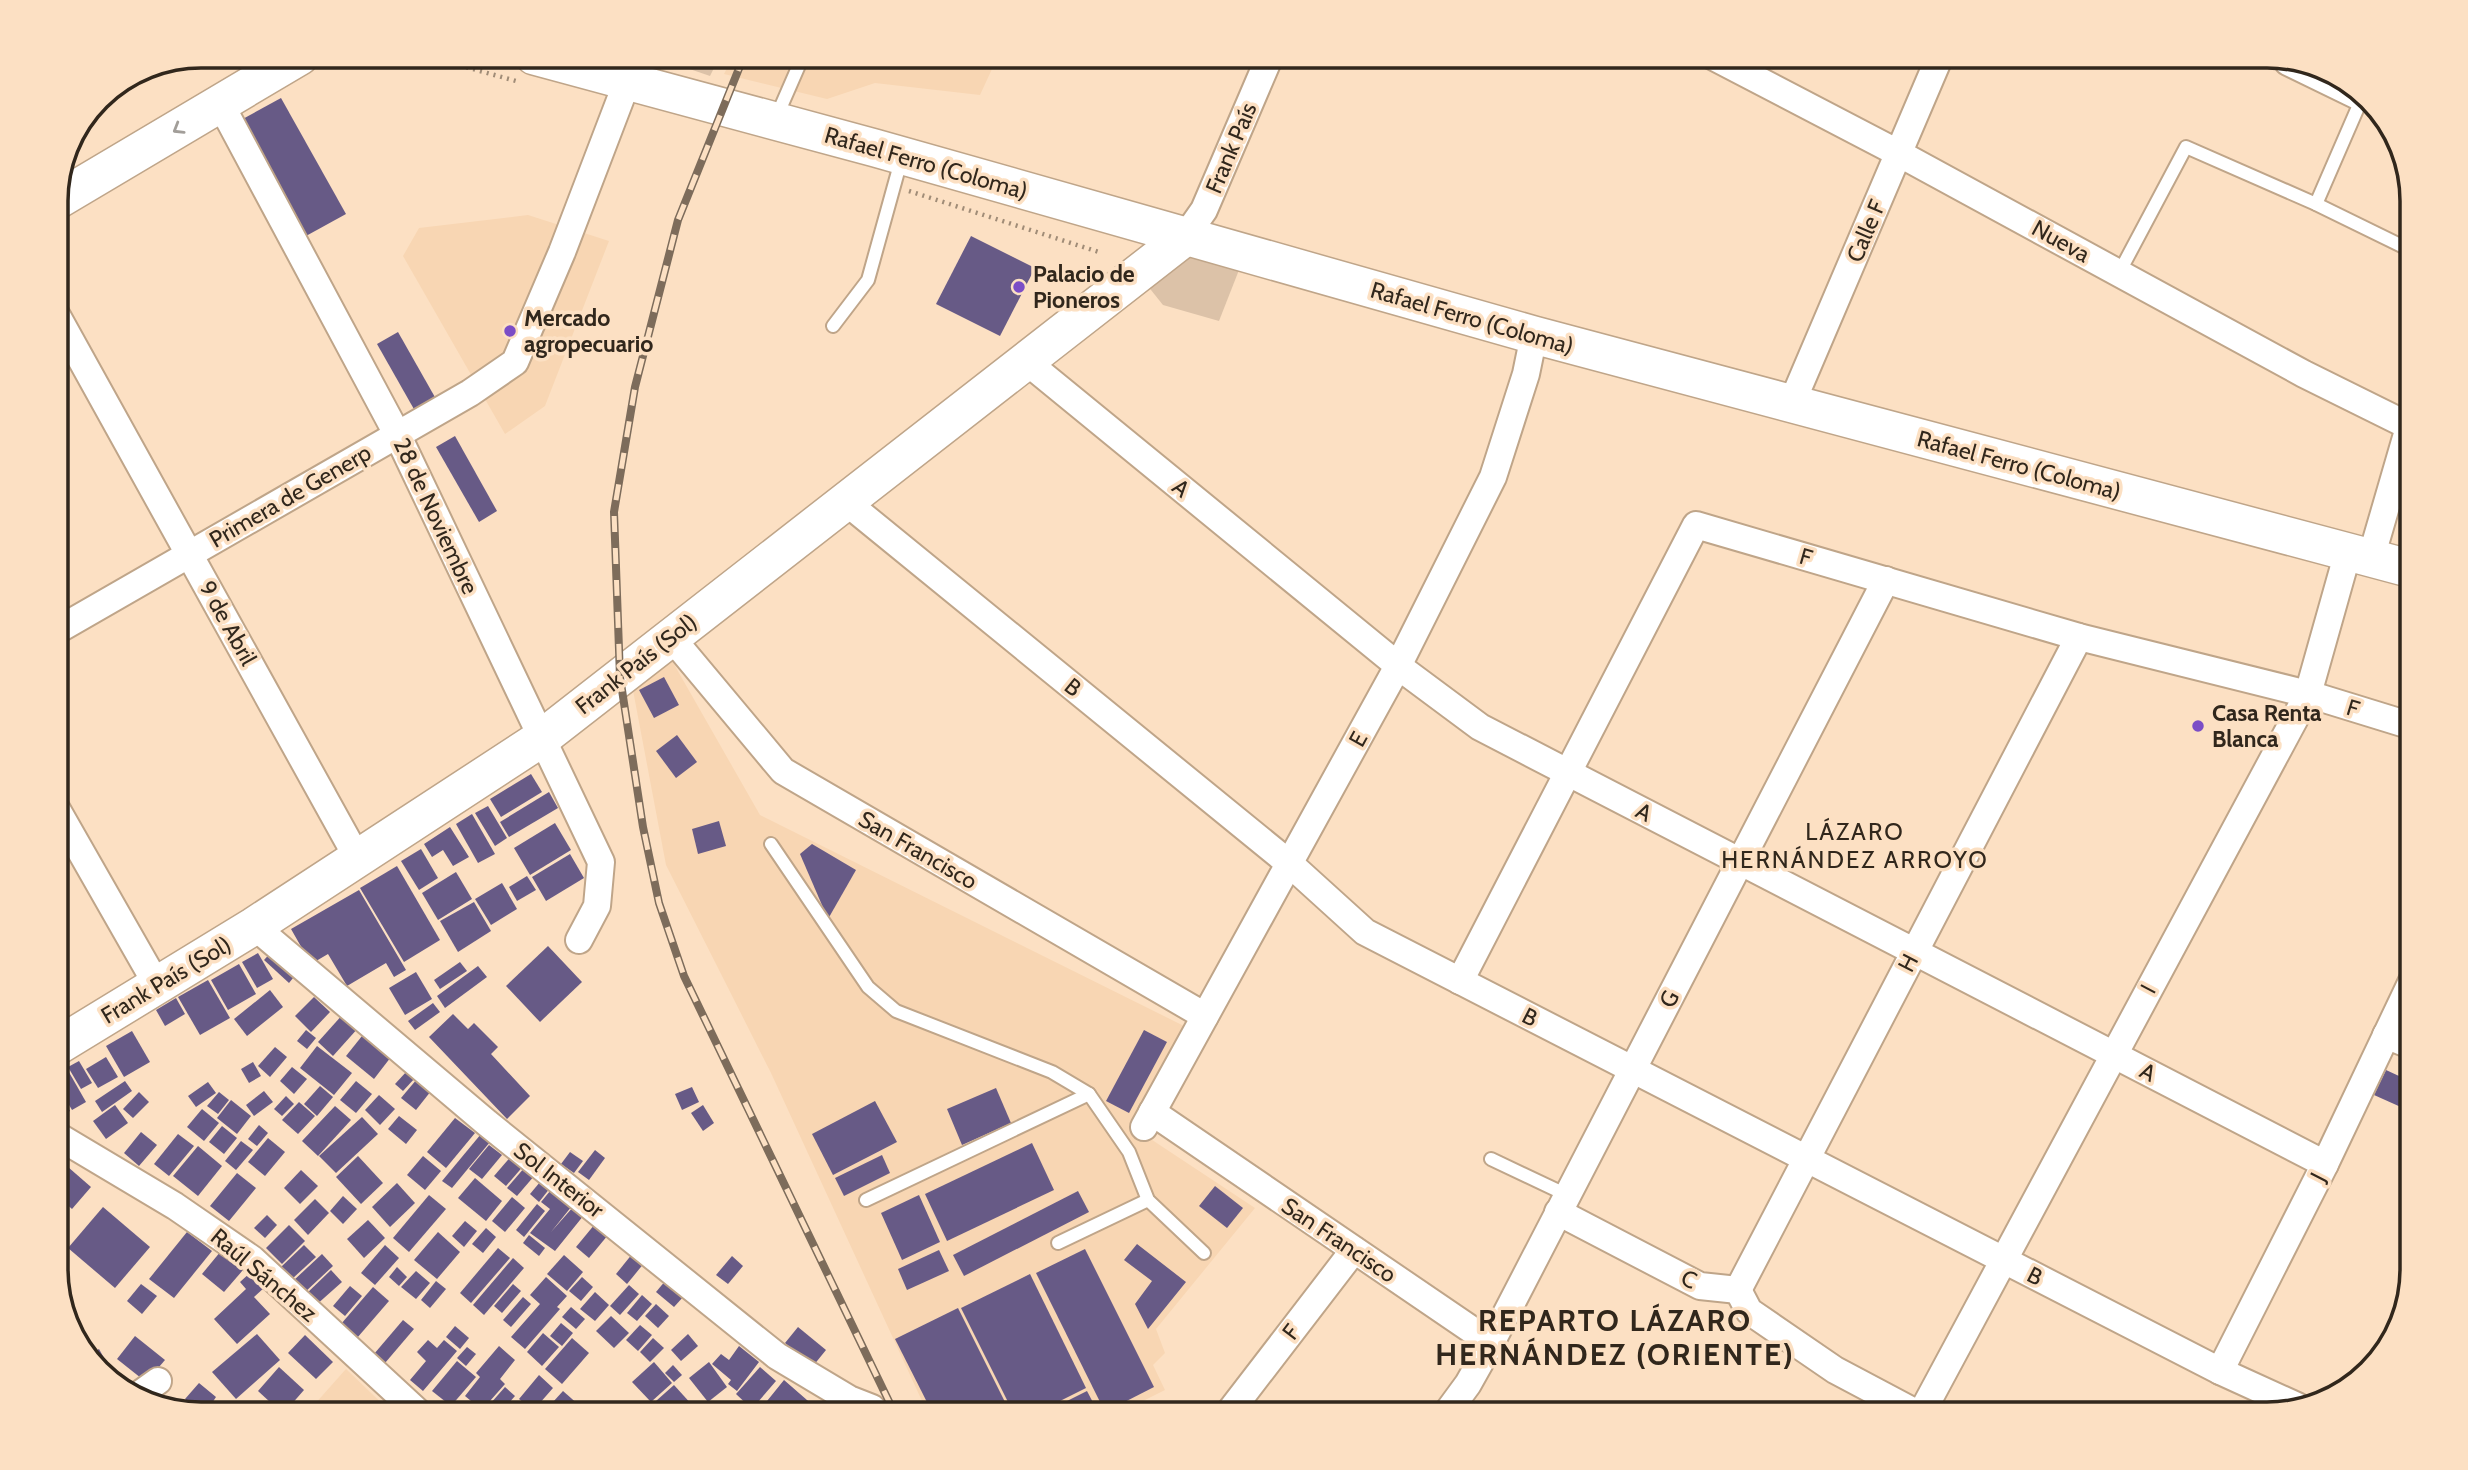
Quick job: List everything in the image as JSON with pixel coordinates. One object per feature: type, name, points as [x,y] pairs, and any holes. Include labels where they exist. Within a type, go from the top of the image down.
[{"type":"main road","points":[[69,193],[277,68]]},
{"type":"main road","name":"Rafael Ferro (Coloma)","points":[[581,68],[1534,335],[2399,566]]},
{"type":"main road","name":"Frank País (Sol)","points":[[69,1038],[254,926],[542,738],[1185,237]]},
{"type":"street","name":"Frank País","points":[[1185,237],[1204,210],[1265,68]]},
{"type":"street","name":"Nueva","points":[[1735,68],[1900,154],[2304,374],[2399,417]]},
{"type":"street","name":"Calle F","points":[[1791,405],[1935,68]]},
{"type":"street","name":"Primera de Generp","points":[[69,623],[470,393],[515,362],[627,82]]},
{"type":"street","name":"28 de Noviembre","points":[[220,103],[397,434],[601,862],[597,906],[579,940]]},
{"type":"street","name":"E","points":[[1148,1120],[1398,666],[1493,478],[1526,374],[1534,335]]},
{"type":"street","name":"9 de Abril","points":[[69,337],[358,859]]},
{"type":"street","name":"A","points":[[1027,362],[1398,666],[1479,727],[2325,1164]]},
{"type":"street","name":"I","points":[[1925,1402],[2308,694],[2399,453]]},
{"type":"street","name":"B","points":[[846,502],[1290,864],[1365,932],[2220,1371],[2285,1401]]},
{"type":"street","name":"F","points":[[1460,981],[1696,525],[2079,637],[2308,694],[2399,722]]},
{"type":"street","name":"G","points":[[1455,1402],[1491,1343],[1742,863],[1886,580]]},
{"type":"street","name":"San Francisco","points":[[671,637],[783,771],[1205,1016]]},
{"type":"street","name":"H","points":[[1738,1290],[2079,637]]},
{"type":"street","points":[[69,831],[157,985]]},
{"type":"street","name":"Sol Interior","points":[[254,926],[487,1123],[835,1402]]},
{"type":"street","name":"J","points":[[2220,1371],[2325,1164],[2400,1006]]},
{"type":"street","points":[[2386,1035],[2400,1041]]},
{"type":"street","name":"San Francisco","points":[[1148,1120],[1354,1250],[1491,1343]]},
{"type":"street","name":"Raúl Sánchez","points":[[69,1143],[175,1206],[252,1259],[407,1402]]},
{"type":"street","name":"C","points":[[1562,1203],[1700,1286],[1738,1290]]},
{"type":"street","name":"F","points":[[1237,1402],[1354,1250]]},
{"type":"street","points":[[1738,1290],[1749,1311],[1835,1370],[1896,1402]]},
{"type":"street","points":[[146,1389],[158,1381]]},
{"type":"lane","points":[[775,121],[798,68]]},
{"type":"lane","points":[[2316,204],[2359,105]]},
{"type":"lane","points":[[2119,273],[2186,147],[2316,204],[2399,245]]},
{"type":"lane","points":[[833,326],[868,279],[902,156]]},
{"type":"lane","points":[[771,844],[846,960],[867,987],[896,1011],[1052,1072],[1089,1094],[1129,1152],[1148,1200],[1204,1252]]},
{"type":"lane","points":[[866,1200],[1089,1094]]},
{"type":"lane","points":[[1129,1152],[1148,1120]]},
{"type":"lane","name":"C","points":[[1491,1159],[1562,1203]]},
{"type":"lane","points":[[1058,1243],[1148,1200]]},
{"type":"shaded area","points":[[687,68],[714,68],[710,76]]},
{"type":"shaded area","points":[[727,68],[992,68],[980,95],[875,83],[827,99],[724,74]]},
{"type":"shaded area","name":"Mercado agropecuario","points":[[528,215],[609,241],[545,406],[505,434],[403,256],[419,228]]},
{"type":"shaded area","points":[[1192,256],[1239,270],[1219,321],[1163,305],[1147,285],[1176,261]]},
{"type":"shaded area","points":[[671,659],[760,815],[1184,1026],[1131,1126],[1255,1208],[1156,1329],[1165,1353],[1153,1365],[1165,1390],[1141,1402],[922,1402],[771,1073],[666,865],[632,685]]},
{"type":"shaded area","points":[[346,1369],[380,1402],[317,1402]]},
{"type":"building","points":[[281,98],[346,214],[306,236],[241,120]]},
{"type":"building","points":[[971,236],[1035,268],[1000,336],[936,304]]},
{"type":"building","points":[[398,332],[436,399],[415,411],[377,344]]},
{"type":"building","points":[[455,436],[497,511],[479,522],[436,447]]},
{"type":"building","points":[[664,677],[679,705],[654,718],[639,690]]},
{"type":"building","points":[[677,735],[697,762],[676,778],[656,751]]},
{"type":"building","points":[[531,774],[542,792],[501,817],[490,799]]},
{"type":"building","points":[[549,792],[558,808],[509,837],[500,822]]},
{"type":"building","points":[[488,806],[507,838],[495,846],[475,813]]},
{"type":"building","points":[[472,814],[495,854],[478,863],[456,824]]},
{"type":"building","points":[[719,821],[726,846],[698,854],[692,829]]},
{"type":"building","points":[[555,823],[571,850],[530,875],[514,848]]},
{"type":"building","points":[[450,827],[469,857],[453,866],[443,850],[432,857],[424,844]]},
{"type":"building","points":[[812,844],[856,870],[828,919],[800,854]]},
{"type":"building","points":[[421,849],[438,878],[419,890],[401,861]]},
{"type":"building","points":[[570,854],[584,878],[546,901],[532,877]]},
{"type":"building","points":[[397,866],[440,940],[404,962],[360,888]]},
{"type":"building","points":[[456,872],[472,899],[438,920],[422,893]]},
{"type":"building","points":[[527,876],[536,890],[517,901],[509,887]]},
{"type":"building","points":[[502,883],[517,909],[491,925],[475,899]]},
{"type":"building","points":[[359,890],[406,970],[394,977],[386,963],[347,986],[328,954],[311,964],[291,929]]},
{"type":"building","points":[[474,902],[491,931],[458,952],[440,921]]},
{"type":"building","points":[[548,946],[582,982],[540,1022],[506,986]]},
{"type":"building","points":[[274,949],[298,972],[289,983],[264,960]]},
{"type":"building","points":[[258,953],[273,979],[257,988],[242,962]]},
{"type":"building","points":[[460,962],[467,971],[440,989],[434,980]]},
{"type":"building","points":[[239,964],[256,994],[228,1010],[211,980]]},
{"type":"building","points":[[478,966],[487,977],[445,1008],[437,996]]},
{"type":"building","points":[[416,972],[432,999],[405,1015],[389,988]]},
{"type":"building","points":[[208,980],[230,1018],[200,1035],[178,997]]},
{"type":"building","points":[[270,990],[283,1007],[247,1036],[234,1019]]},
{"type":"building","points":[[314,997],[330,1012],[311,1032],[295,1016]]},
{"type":"building","points":[[176,998],[185,1014],[165,1026],[156,1010]]},
{"type":"building","points":[[433,1003],[440,1012],[415,1030],[408,1021]]},
{"type":"building","points":[[344,1013],[359,1027],[333,1056],[318,1042]]},
{"type":"building","points":[[453,1014],[468,1029],[474,1023],[498,1047],[491,1054],[530,1096],[507,1119],[429,1037]]},
{"type":"building","points":[[306,1030],[316,1038],[307,1049],[297,1041]]},
{"type":"building","points":[[1144,1030],[1167,1042],[1129,1113],[1106,1101]]},
{"type":"building","points":[[132,1031],[150,1062],[124,1077],[106,1046]]},
{"type":"building","points":[[366,1031],[394,1053],[374,1079],[346,1056]]},
{"type":"building","points":[[317,1046],[352,1073],[334,1095],[300,1068]]},
{"type":"building","points":[[275,1047],[287,1057],[270,1077],[258,1066]]},
{"type":"building","points":[[106,1057],[118,1077],[98,1088],[86,1069]]},
{"type":"building","points":[[79,1061],[92,1083],[81,1089],[69,1066]]},
{"type":"building","points":[[253,1062],[261,1076],[249,1083],[241,1069]]},
{"type":"building","points":[[292,1067],[307,1079],[294,1094],[280,1081]]},
{"type":"building","points":[[2386,1070],[2400,1076],[2400,1107],[2374,1095]]},
{"type":"building","points":[[407,1071],[415,1078],[403,1091],[395,1084]]},
{"type":"building","points":[[69,1072],[86,1102],[72,1110],[69,1105]]},
{"type":"building","points":[[417,1079],[431,1091],[416,1110],[401,1098]]},
{"type":"building","points":[[125,1081],[132,1091],[102,1112],[95,1101]]},
{"type":"building","points":[[356,1081],[372,1094],[356,1113],[340,1100]]},
{"type":"building","points":[[208,1082],[216,1093],[196,1107],[188,1096]]},
{"type":"building","points":[[320,1086],[333,1097],[317,1116],[304,1104]]},
{"type":"building","points":[[692,1087],[699,1102],[682,1110],[675,1094]]},
{"type":"building","points":[[996,1088],[1011,1123],[962,1145],[947,1109]]},
{"type":"building","points":[[264,1091],[273,1102],[254,1116],[246,1105]]},
{"type":"building","points":[[139,1092],[149,1102],[133,1118],[123,1109]]},
{"type":"building","points":[[219,1092],[229,1100],[218,1114],[207,1106]]},
{"type":"building","points":[[379,1095],[395,1109],[380,1125],[365,1110]]},
{"type":"building","points":[[286,1096],[294,1104],[282,1116],[274,1109]]},
{"type":"building","points":[[231,1100],[251,1116],[237,1134],[217,1118]]},
{"type":"building","points":[[875,1101],[897,1142],[833,1175],[812,1134]]},
{"type":"building","points":[[299,1102],[315,1116],[298,1134],[282,1120]]},
{"type":"building","points":[[115,1105],[128,1123],[106,1139],[93,1121]]},
{"type":"building","points":[[703,1105],[714,1123],[703,1131],[691,1113]]},
{"type":"building","points":[[335,1106],[351,1120],[318,1156],[302,1141]]},
{"type":"building","points":[[202,1109],[219,1123],[204,1141],[187,1127]]},
{"type":"building","points":[[399,1116],[417,1130],[406,1144],[388,1129]]},
{"type":"building","points":[[362,1117],[378,1134],[336,1173],[319,1156]]},
{"type":"building","points":[[455,1118],[475,1133],[446,1168],[427,1152]]},
{"type":"building","points":[[259,1125],[268,1133],[257,1146],[248,1139]]},
{"type":"building","points":[[222,1126],[237,1138],[224,1154],[209,1142]]},
{"type":"building","points":[[141,1132],[157,1145],[139,1166],[124,1153]]},
{"type":"building","points":[[178,1134],[194,1146],[169,1176],[154,1164]]},
{"type":"building","points":[[481,1134],[490,1142],[452,1188],[442,1181]]},
{"type":"building","points":[[268,1138],[285,1152],[265,1176],[248,1162]]},
{"type":"building","points":[[241,1141],[253,1150],[236,1170],[225,1161]]},
{"type":"building","points":[[1032,1143],[1054,1190],[947,1241],[925,1194]]},
{"type":"building","points":[[489,1145],[502,1155],[482,1179],[469,1169]]},
{"type":"building","points":[[198,1146],[222,1166],[198,1196],[173,1176]]},
{"type":"building","points":[[595,1150],[605,1158],[589,1180],[578,1172]]},
{"type":"building","points":[[570,1152],[583,1161],[574,1173],[561,1164]]},
{"type":"building","points":[[513,1154],[525,1164],[506,1186],[494,1176]]},
{"type":"building","points":[[882,1155],[890,1173],[844,1196],[835,1178]]},
{"type":"building","points":[[358,1156],[383,1183],[361,1204],[336,1177]]},
{"type":"building","points":[[423,1156],[441,1171],[425,1190],[407,1175]]},
{"type":"building","points":[[525,1167],[535,1175],[517,1196],[507,1188]]},
{"type":"building","points":[[69,1168],[91,1187],[72,1209],[69,1206]]},
{"type":"building","points":[[301,1170],[318,1186],[300,1204],[284,1188]]},
{"type":"building","points":[[237,1173],[256,1188],[229,1221],[210,1206]]},
{"type":"building","points":[[545,1176],[554,1183],[539,1202],[530,1194]]},
{"type":"building","points":[[475,1178],[502,1201],[486,1221],[458,1198]]},
{"type":"building","points":[[397,1183],[415,1203],[390,1227],[372,1207]]},
{"type":"building","points":[[555,1185],[576,1201],[551,1232],[574,1206],[584,1215],[555,1251],[530,1233],[550,1209],[541,1202]]},
{"type":"building","points":[[1215,1186],[1243,1208],[1227,1228],[1199,1206]]},
{"type":"building","points":[[1078,1191],[1089,1212],[964,1276],[953,1255]]},
{"type":"building","points":[[429,1195],[446,1209],[409,1252],[393,1238]]},
{"type":"building","points":[[919,1195],[940,1242],[902,1260],[881,1213]]},
{"type":"building","points":[[343,1196],[357,1209],[343,1224],[330,1211]]},
{"type":"building","points":[[512,1197],[525,1208],[505,1232],[492,1221]]},
{"type":"building","points":[[315,1199],[329,1213],[308,1235],[294,1220]]},
{"type":"building","points":[[537,1204],[545,1211],[524,1237],[516,1230]]},
{"type":"building","points":[[103,1207],[150,1247],[115,1288],[69,1247]]},
{"type":"building","points":[[267,1215],[277,1225],[265,1238],[254,1228]]},
{"type":"building","points":[[368,1220],[385,1238],[364,1258],[347,1239]]},
{"type":"building","points":[[465,1221],[477,1231],[464,1247],[452,1236]]},
{"type":"building","points":[[595,1224],[608,1235],[589,1258],[576,1247]]},
{"type":"building","points":[[289,1225],[305,1241],[282,1264],[266,1248]]},
{"type":"building","points":[[486,1228],[496,1237],[483,1253],[472,1244]]},
{"type":"building","points":[[187,1232],[212,1251],[174,1298],[149,1279]]},
{"type":"building","points":[[438,1232],[460,1252],[437,1279],[414,1260]]},
{"type":"building","points":[[529,1235],[545,1248],[539,1256],[523,1243]]},
{"type":"building","points":[[1137,1244],[1186,1282],[1148,1329],[1135,1304],[1152,1281],[1124,1260]]},
{"type":"building","points":[[304,1245],[316,1257],[292,1279],[281,1267]]},
{"type":"building","points":[[385,1245],[399,1258],[375,1285],[361,1273]]},
{"type":"building","points":[[498,1248],[510,1258],[471,1303],[460,1293]]},
{"type":"building","points":[[1085,1249],[1154,1387],[1125,1402],[1100,1402],[1036,1273]]},
{"type":"building","points":[[939,1250],[949,1271],[907,1290],[898,1269]]},
{"type":"building","points":[[221,1251],[243,1270],[224,1292],[202,1274]]},
{"type":"building","points":[[633,1253],[645,1262],[627,1284],[616,1274]]},
{"type":"building","points":[[322,1254],[333,1266],[304,1293],[293,1281]]},
{"type":"building","points":[[564,1255],[583,1272],[567,1291],[547,1274]]},
{"type":"building","points":[[732,1256],[743,1266],[728,1284],[716,1275]]},
{"type":"building","points":[[513,1258],[524,1268],[484,1315],[473,1305]]},
{"type":"building","points":[[397,1267],[407,1277],[399,1286],[389,1277]]},
{"type":"building","points":[[331,1270],[342,1282],[315,1306],[305,1295]]},
{"type":"building","points":[[416,1271],[430,1283],[416,1299],[401,1287]]},
{"type":"building","points":[[251,1272],[265,1287],[254,1297],[270,1314],[237,1344],[214,1319],[246,1289],[240,1282]]},
{"type":"building","points":[[1030,1274],[1086,1388],[1058,1402],[1008,1402],[961,1308]]},
{"type":"building","points":[[546,1277],[567,1296],[557,1307],[560,1309],[525,1349],[511,1337],[540,1304],[530,1295]]},
{"type":"building","points":[[582,1277],[593,1287],[581,1301],[569,1291]]},
{"type":"building","points":[[666,1280],[684,1296],[674,1307],[656,1292]]},
{"type":"building","points":[[436,1281],[446,1289],[430,1308],[421,1300]]},
{"type":"building","points":[[141,1284],[157,1296],[142,1314],[127,1301]]},
{"type":"building","points":[[513,1284],[521,1291],[502,1313],[494,1306]]},
{"type":"building","points":[[629,1285],[639,1294],[620,1315],[610,1306]]},
{"type":"building","points":[[350,1286],[362,1296],[345,1316],[333,1306]]},
{"type":"building","points":[[373,1287],[389,1301],[357,1338],[341,1324]]},
{"type":"building","points":[[595,1292],[609,1305],[595,1321],[580,1309]]},
{"type":"building","points":[[642,1295],[652,1304],[637,1321],[627,1313]]},
{"type":"building","points":[[523,1297],[531,1304],[511,1327],[503,1320]]},
{"type":"building","points":[[656,1304],[669,1316],[658,1328],[645,1316]]},
{"type":"building","points":[[571,1307],[585,1319],[576,1329],[562,1317]]},
{"type":"building","points":[[958,1308],[1005,1402],[927,1402],[895,1339]]},
{"type":"building","points":[[611,1316],[629,1333],[614,1348],[596,1331]]},
{"type":"building","points":[[403,1320],[414,1329],[385,1363],[374,1354]]},
{"type":"building","points":[[561,1323],[573,1333],[562,1346],[550,1336]]},
{"type":"building","points":[[640,1325],[652,1335],[638,1351],[626,1340]]},
{"type":"building","points":[[455,1326],[469,1338],[460,1349],[446,1337]]},
{"type":"building","points":[[798,1327],[826,1350],[813,1366],[785,1343]]},
{"type":"building","points":[[543,1333],[559,1347],[542,1366],[527,1352]]},
{"type":"building","points":[[257,1334],[280,1360],[236,1399],[212,1372]]},
{"type":"building","points":[[688,1334],[698,1346],[681,1361],[671,1350]]},
{"type":"building","points":[[305,1335],[333,1362],[316,1379],[288,1353]]},
{"type":"building","points":[[135,1336],[165,1360],[146,1382],[117,1359]]},
{"type":"building","points":[[572,1338],[589,1353],[562,1384],[545,1369]]},
{"type":"building","points":[[653,1338],[664,1348],[650,1362],[640,1352]]},
{"type":"building","points":[[428,1340],[437,1348],[444,1340],[457,1351],[423,1391],[410,1380],[426,1361],[417,1352]]},
{"type":"building","points":[[499,1346],[515,1360],[500,1379],[505,1384],[489,1402],[472,1402],[465,1396],[480,1377],[476,1373]]},
{"type":"building","points":[[739,1346],[759,1362],[737,1391],[728,1384],[731,1380],[712,1364],[721,1354],[729,1360]]},
{"type":"building","points":[[467,1347],[476,1354],[466,1366],[457,1358]]},
{"type":"building","points":[[457,1361],[476,1377],[454,1402],[446,1402],[432,1391]]},
{"type":"building","points":[[654,1362],[672,1383],[651,1402],[632,1382]]},
{"type":"building","points":[[709,1362],[727,1387],[708,1402],[689,1378]]},
{"type":"building","points":[[673,1365],[682,1375],[674,1382],[665,1373]]},
{"type":"building","points":[[279,1367],[304,1390],[294,1402],[270,1402],[258,1391]]},
{"type":"building","points":[[760,1367],[776,1381],[758,1402],[745,1402],[736,1394]]},
{"type":"building","points":[[539,1375],[553,1388],[541,1402],[523,1402],[519,1399]]},
{"type":"building","points":[[784,1380],[809,1402],[766,1402]]},
{"type":"building","points":[[199,1383],[216,1397],[213,1402],[185,1399]]},
{"type":"building","points":[[674,1385],[689,1402],[655,1402]]},
{"type":"building","points":[[505,1387],[515,1396],[510,1402],[492,1402]]},
{"type":"building","points":[[563,1391],[575,1402],[553,1402]]},
{"type":"building","points":[[1087,1391],[1093,1402],[1065,1402]]},
{"type":"railway","points":[[739,68],[678,220],[635,387],[614,512],[620,677],[643,827],[659,903],[684,976],[889,1402]]},
{"type":"place","name":"Palacio de Pioneros","points":[[1019,287]]},
{"type":"place","name":"Mercado agropecuario","points":[[510,331]]},
{"type":"place","name":"Casa Renta Blanca","points":[[2198,726]]},
{"type":"district","name":"LÁZARO HERNÁNDEZ ARROYO","points":[[1855,845]]},
{"type":"district","name":"REPARTO LÁZARO HERNÁNDEZ (ORIENTE)","points":[[1615,1337]]}]
